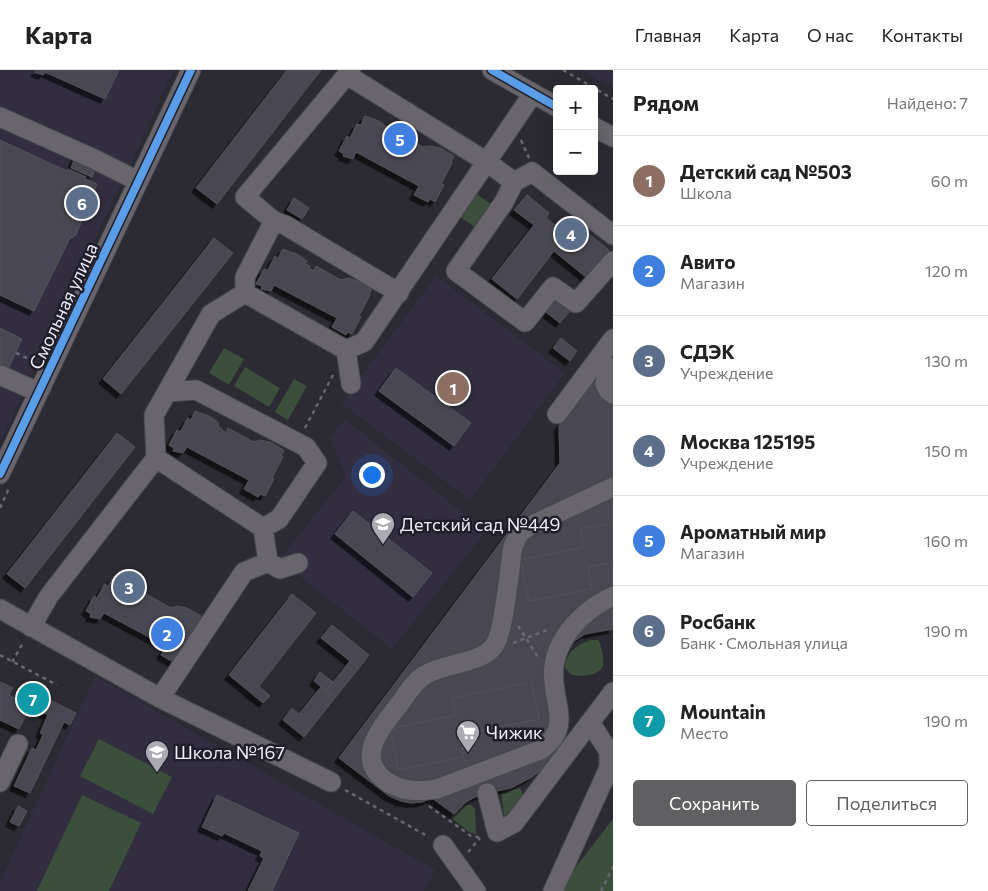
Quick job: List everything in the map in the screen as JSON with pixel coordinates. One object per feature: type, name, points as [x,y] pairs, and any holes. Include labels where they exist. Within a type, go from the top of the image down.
[{"type":"street","name":"Смольная улица","points":[[0,474],[191,70]]},
{"type":"street","points":[[492,70],[553,105]]},
{"type":"street","points":[[399,293],[285,225],[274,221],[246,197],[349,72],[487,162],[514,182]]},
{"type":"street","points":[[346,350],[364,342],[532,94]]},
{"type":"street","points":[[0,117],[138,181]]},
{"type":"street","points":[[598,129],[613,137]]},
{"type":"street","points":[[613,235],[532,172],[514,182],[504,202],[456,271],[525,322],[553,287],[576,304],[613,261]]},
{"type":"street","points":[[245,293],[245,277],[274,221]]},
{"type":"street","points":[[245,293],[346,350]]},
{"type":"street","points":[[31,627],[48,596],[156,458],[154,415],[211,314],[245,293]]},
{"type":"street","points":[[557,414],[613,339]]},
{"type":"street","points":[[346,350],[351,384]]},
{"type":"street","points":[[613,368],[607,376],[605,384],[613,394]]},
{"type":"street","points":[[0,375],[38,392]]},
{"type":"street","points":[[167,392],[196,390],[306,447],[317,462],[279,519],[263,528]]},
{"type":"street","points":[[156,458],[263,528],[268,562]]},
{"type":"street","points":[[613,487],[522,531],[513,546],[498,642],[491,650],[477,657],[430,672],[420,679],[377,734],[372,746],[372,756],[377,772],[383,780],[394,786],[410,790],[425,791],[436,789],[540,750],[550,743],[556,736],[560,722],[554,667],[560,643],[582,616],[613,596]]},
{"type":"street","points":[[268,562],[280,569],[298,563]]},
{"type":"street","points":[[160,698],[244,572],[268,562]]},
{"type":"street","points":[[0,609],[160,698],[331,782]]},
{"type":"street","points":[[487,792],[497,832],[514,823],[613,692]]},
{"type":"street","points":[[553,891],[610,768],[610,752],[590,722]]},
{"type":"street","points":[[0,782],[18,744]]},
{"type":"street","points":[[443,845],[476,891]]},
{"type":"path","points":[[563,70],[613,99]]},
{"type":"path","points":[[514,123],[536,176]]},
{"type":"path","points":[[297,442],[346,350]]},
{"type":"path","points":[[16,353],[33,361]]},
{"type":"path","points":[[504,605],[540,660]]},
{"type":"path","points":[[510,644],[558,626]]},
{"type":"path","points":[[12,662],[31,627]]},
{"type":"path","points":[[0,655],[58,685]]},
{"type":"path","points":[[331,782],[443,845]]},
{"type":"path","points":[[428,806],[476,838],[497,832]]},
{"type":"path","points":[[601,891],[613,867]]},
{"type":"shaded area","points":[[0,70],[174,70],[0,443]]},
{"type":"shaded area","points":[[580,70],[613,70],[613,88]]},
{"type":"shaded area","points":[[436,276],[565,373],[470,500],[341,403]]},
{"type":"shaded area","name":"Детский сад №449","points":[[345,419],[486,531],[392,649],[279,560],[346,476],[329,438]]},
{"type":"shaded area","name":"Школа №167","points":[[95,676],[435,870],[424,891],[0,891],[0,882]]},
{"type":"green space","points":[[474,192],[492,205],[476,228],[458,215]]},
{"type":"green space","points":[[224,348],[244,359],[229,385],[209,373]]},
{"type":"green space","points":[[245,367],[280,388],[269,407],[234,386]]},
{"type":"green space","points":[[294,379],[307,386],[288,420],[275,412]]},
{"type":"green space","points":[[590,640],[598,640],[600,643],[603,666],[594,674],[585,676],[572,675],[565,668],[567,658],[576,647]]},
{"type":"green space","points":[[99,739],[172,777],[153,814],[80,776]]},
{"type":"green space","points":[[520,788],[523,794],[507,815],[504,816],[501,793]]},
{"type":"green space","points":[[82,795],[141,823],[109,891],[37,891]]},
{"type":"green space","points":[[467,805],[471,805],[475,809],[476,834],[469,832],[453,819]]},
{"type":"green space","points":[[613,819],[613,891],[558,891],[564,882]]},
{"type":"building","points":[[36,70],[119,70],[105,99],[45,72],[43,75],[35,72]]},
{"type":"building","points":[[287,70],[321,70],[217,204],[196,188]]},
{"type":"building","points":[[365,116],[379,121],[389,129],[388,131],[392,134],[391,136],[396,138],[398,134],[423,147],[440,148],[454,156],[441,184],[444,185],[435,202],[430,199],[428,202],[414,195],[419,186],[356,152],[353,159],[343,156],[344,154],[339,151],[347,136],[350,138],[357,124],[361,125]]},
{"type":"building","points":[[0,140],[67,171],[68,169],[86,177],[85,179],[97,184],[76,235],[69,240],[34,311],[0,295]]},
{"type":"building","points":[[76,155],[97,164],[92,177],[71,168]]},
{"type":"building","points":[[527,195],[549,213],[546,218],[566,234],[575,223],[609,250],[587,278],[554,251],[517,299],[492,279],[534,225],[514,210]]},
{"type":"building","points":[[294,198],[309,208],[302,219],[287,210]]},
{"type":"building","points":[[214,238],[233,253],[121,394],[103,379]]},
{"type":"building","points":[[283,249],[297,254],[307,261],[305,264],[314,271],[316,266],[341,280],[348,278],[372,288],[352,334],[348,332],[346,335],[332,327],[337,318],[274,285],[271,291],[261,289],[262,286],[256,284],[264,269],[268,270],[275,256],[278,258]]},
{"type":"building","points":[[554,292],[573,307],[560,323],[541,308]]},
{"type":"building","points":[[0,328],[22,339],[8,369],[0,365]]},
{"type":"building","points":[[561,338],[577,351],[570,361],[553,348]]},
{"type":"building","points":[[613,354],[613,629],[585,634],[568,645],[562,653],[562,737],[555,753],[540,771],[532,777],[511,788],[475,797],[466,802],[454,814],[432,798],[422,802],[411,803],[389,796],[339,758],[560,463],[559,426]]},
{"type":"building","points":[[396,368],[471,423],[454,446],[379,391]]},
{"type":"building","points":[[195,411],[209,416],[219,423],[218,426],[226,433],[228,428],[254,442],[260,440],[270,442],[284,450],[281,456],[283,457],[272,478],[274,479],[265,496],[260,494],[258,497],[244,489],[249,480],[187,447],[183,453],[173,451],[174,448],[169,445],[177,430],[180,432],[188,418],[191,420]]},
{"type":"building","points":[[117,433],[135,447],[25,588],[7,574]]},
{"type":"building","points":[[353,511],[432,573],[413,597],[335,534]]},
{"type":"building","points":[[613,523],[613,562],[588,567],[592,589],[529,601],[520,560],[584,547],[580,529]]},
{"type":"building","points":[[113,577],[126,582],[136,589],[135,592],[143,599],[146,594],[171,608],[177,606],[187,608],[201,616],[198,623],[200,623],[175,663],[161,655],[166,646],[104,613],[100,619],[90,617],[91,614],[86,611],[94,596],[97,598],[105,584],[108,586]]},
{"type":"building","points":[[292,594],[316,613],[259,686],[270,696],[263,703],[229,675]]},
{"type":"building","points":[[332,625],[369,655],[359,668],[321,638]]},
{"type":"building","points":[[350,661],[359,668],[335,698],[326,691]]},
{"type":"building","points":[[320,672],[333,682],[326,691],[314,681]]},
{"type":"building","points":[[0,682],[13,688],[9,695],[31,705],[19,729],[0,720]]},
{"type":"building","points":[[531,682],[539,719],[460,735],[464,757],[398,770],[390,729],[456,715],[452,698]]},
{"type":"building","points":[[321,687],[335,698],[304,737],[283,720],[292,708],[299,714]]},
{"type":"building","points":[[36,693],[76,713],[70,725],[64,722],[30,793],[14,786],[32,748],[36,750],[43,735],[40,733],[48,715],[30,706]]},
{"type":"building","points":[[217,795],[299,833],[272,891],[248,891],[264,858],[260,856],[262,851],[224,833],[222,836],[202,827]]},
{"type":"building","points":[[18,806],[27,811],[19,826],[10,822]]},
{"type":"cycle path","points":[[0,474],[191,70]]},
{"type":"cycle path","points":[[492,70],[553,105]]},
{"type":"place","name":"Ароматный мир","points":[[400,139]]},
{"type":"place","name":"Росбанк","points":[[82,203]]},
{"type":"place","name":"Москва 125195","points":[[571,234]]},
{"type":"place","name":"Детский сад №503","points":[[453,388]]},
{"type":"place","name":"Детский сад №449","points":[[383,545]]},
{"type":"place","name":"СДЭК","points":[[129,587]]},
{"type":"place","name":"Авито","points":[[167,634]]},
{"type":"place","name":"Mountain","points":[[33,699]]},
{"type":"place","name":"Чижик","points":[[468,753]]},
{"type":"place","name":"Школа №167","points":[[157,773]]}]
